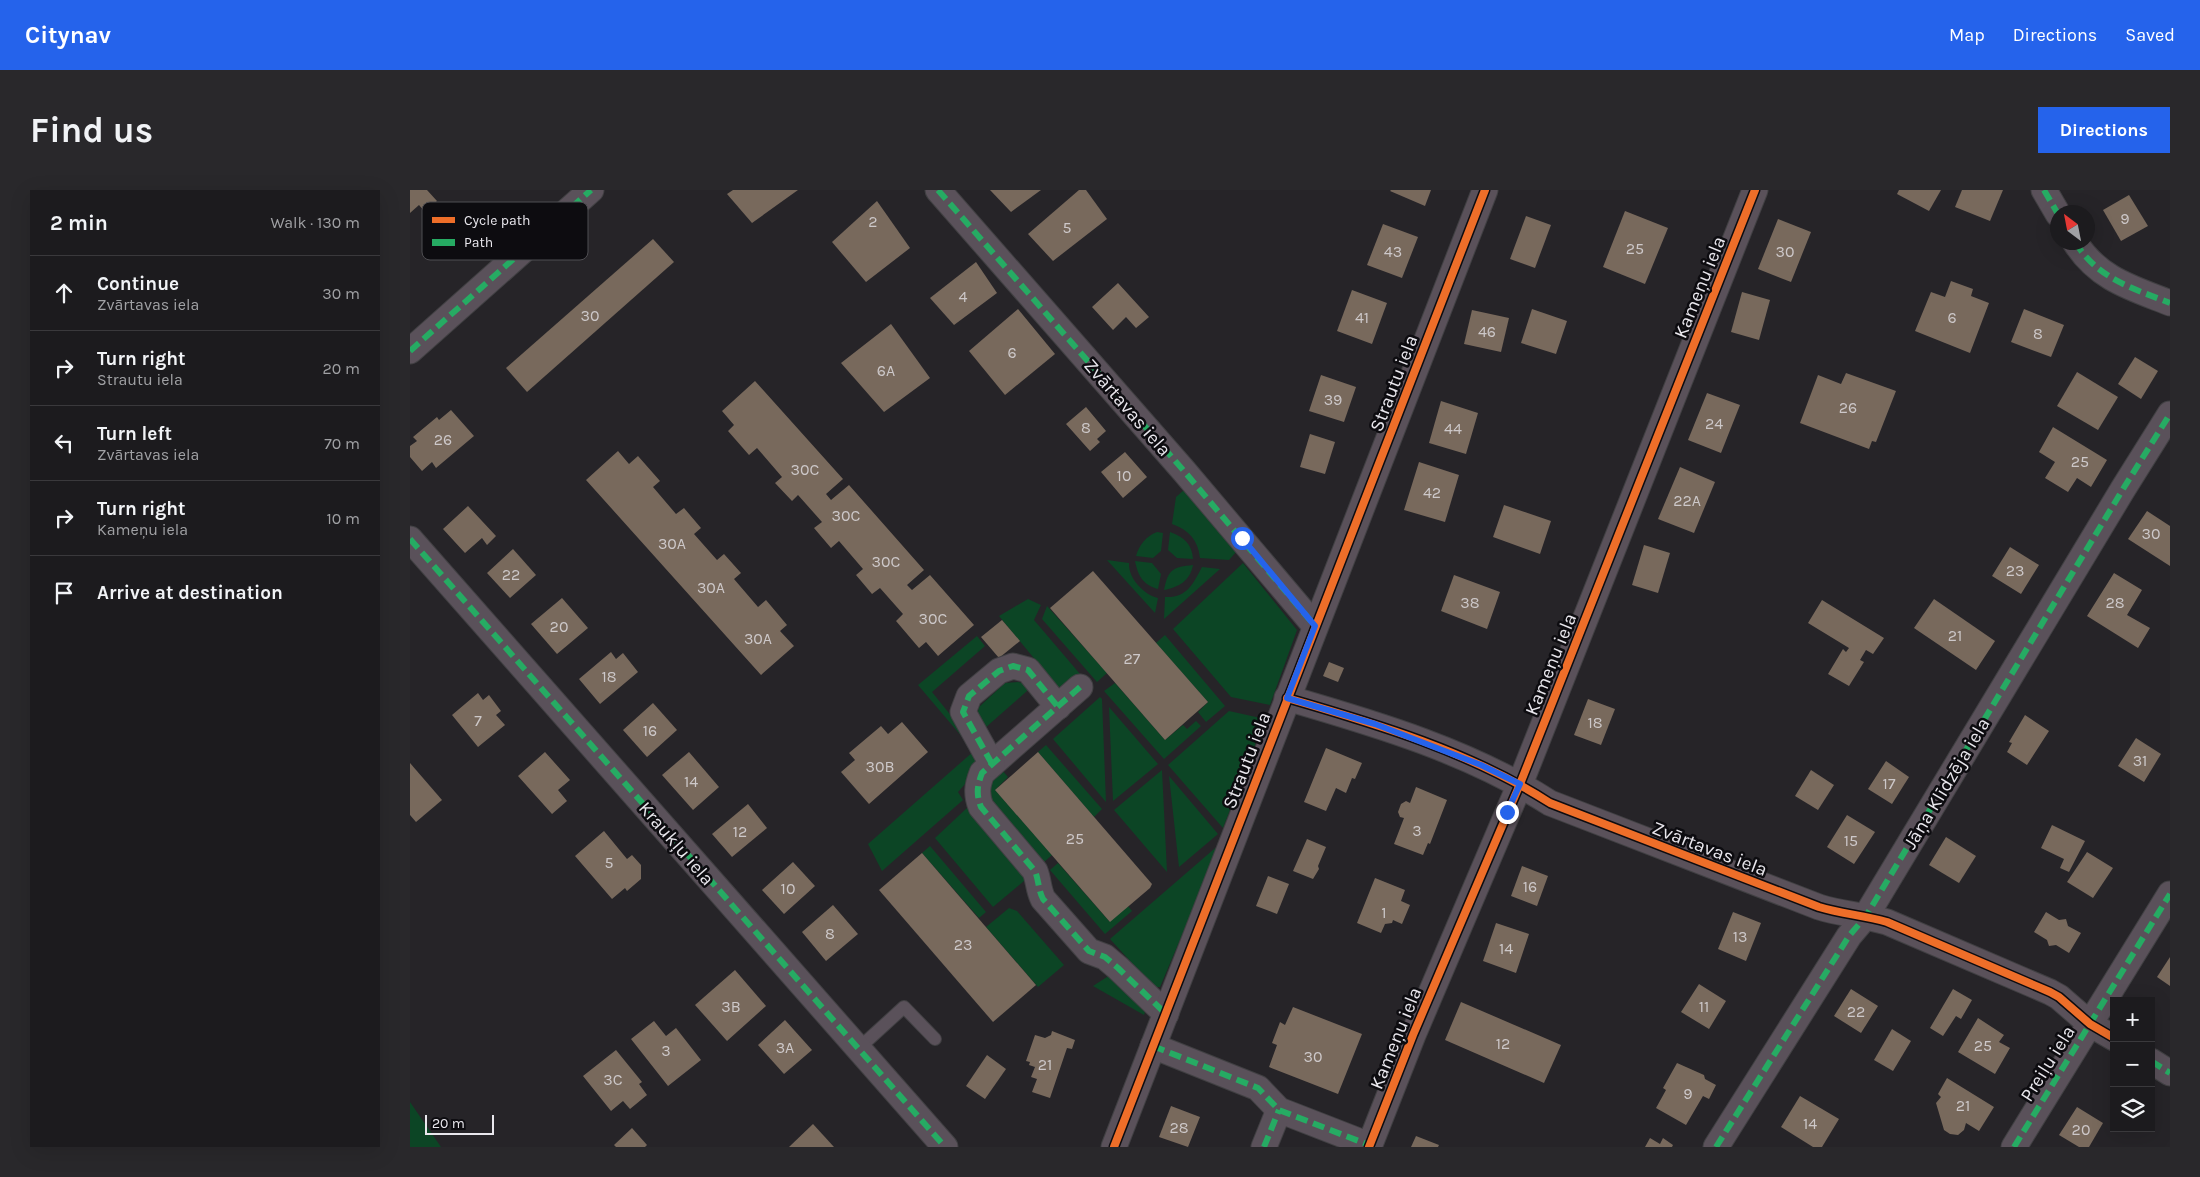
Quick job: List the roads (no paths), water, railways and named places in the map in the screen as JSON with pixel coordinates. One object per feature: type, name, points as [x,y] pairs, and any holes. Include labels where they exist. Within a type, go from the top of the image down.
[{"type":"street","points":[[578,202],[591,190]]},
{"type":"street","name":"Zvārtavas iela","points":[[938,190],[1184,471],[1315,626]]},
{"type":"street","name":"Strautu iela","points":[[1114,1147],[1485,190]]},
{"type":"street","name":"Kameņu iela","points":[[1369,1146],[1413,1035],[1520,784],[1755,190]]},
{"type":"street","points":[[2044,190],[2053,205]]},
{"type":"street","points":[[2080,250],[2085,258],[2111,279],[2170,303]]},
{"type":"street","points":[[410,351],[512,260]]},
{"type":"street","name":"Jāņa Klīdzēja iela","points":[[1716,1147],[1849,936],[1866,916],[2112,506],[2170,414]]},
{"type":"street","name":"Kraukļu iela","points":[[410,539],[945,1147]]},
{"type":"street","points":[[992,764],[964,712],[969,696],[999,671],[1013,666],[1028,670],[1058,707]]},
{"type":"street","points":[[1080,687],[982,773],[977,785],[977,796],[981,806],[1035,871],[1039,879],[1038,889],[1043,899],[1089,951],[1105,957],[1166,1014]]},
{"type":"street","name":"Zvārtavas iela","points":[[1287,698],[1375,724],[1481,765],[1520,784],[1550,804],[1819,907],[1840,914],[1866,916],[1887,922],[2060,997],[2090,1024],[2110,1036]]},
{"type":"street","name":"Preiļu iela","points":[[2014,1147],[2170,894]]},
{"type":"street","points":[[1153,1046],[1258,1088],[1279,1110],[1369,1146]]},
{"type":"street","points":[[2155,1064],[2170,1073]]},
{"type":"street","points":[[1264,1147],[1279,1110]]},
{"type":"lane","points":[[858,1049],[904,1008],[935,1040]]}]
